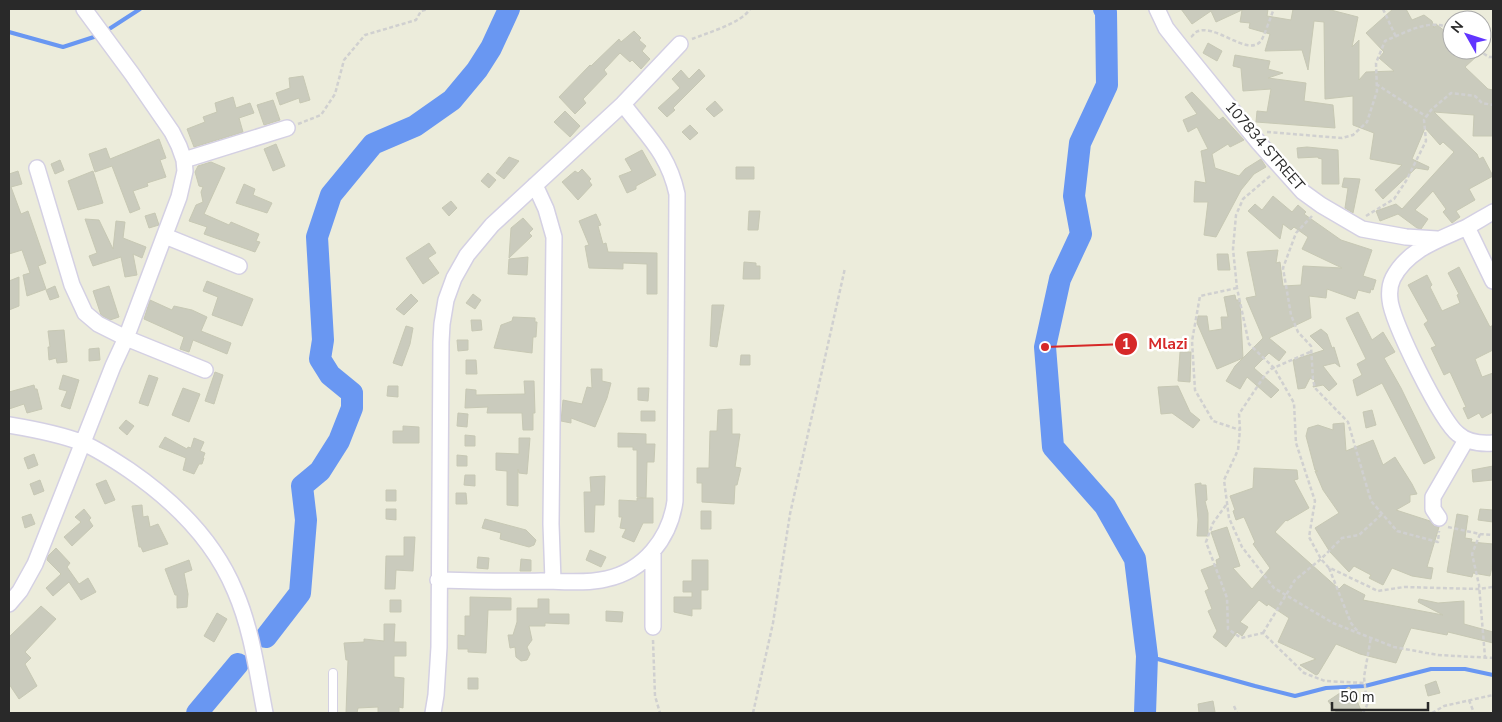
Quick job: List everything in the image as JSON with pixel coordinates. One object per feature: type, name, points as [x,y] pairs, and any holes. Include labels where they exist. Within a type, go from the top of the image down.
[{"type":"street","points":[[9,604],[20,591],[35,564],[82,443],[126,338],[183,183],[184,160],[172,132],[84,9]]},
{"type":"street","name":"107834 STREET","points":[[1157,9],[1166,28],[1181,47],[1298,187],[1321,205],[1362,229],[1384,234],[1437,239]]},
{"type":"street","points":[[433,713],[439,647],[441,342],[446,300],[454,278],[467,254],[492,226],[623,104],[680,44]]},
{"type":"street","points":[[438,580],[588,582],[613,577],[628,571],[653,551],[670,524],[675,501],[677,194],[666,160],[623,104]]},
{"type":"street","points":[[184,160],[287,128]]},
{"type":"street","points":[[36,168],[80,305],[90,319],[126,338],[205,370]]},
{"type":"street","points":[[535,185],[550,222],[554,237],[555,258],[551,524],[553,581]]},
{"type":"street","points":[[1493,212],[1467,227],[1437,239],[1414,253],[1399,270],[1390,286],[1390,301],[1393,312],[1418,369],[1443,417],[1450,427],[1466,440],[1480,444],[1493,443]]},
{"type":"street","points":[[1467,227],[1493,281]]},
{"type":"street","points":[[165,236],[239,266]]},
{"type":"street","points":[[9,425],[28,428],[82,443],[114,460],[158,491],[192,524],[212,550],[235,590],[251,639],[265,713]]},
{"type":"street","points":[[1439,518],[1434,509],[1433,497],[1466,440]]},
{"type":"street","points":[[653,551],[653,627]]},
{"type":"lane","points":[[332,673],[333,713]]},
{"type":"path","points":[[287,128],[321,115],[335,94],[344,60],[365,35],[416,20],[422,10],[428,9]]},
{"type":"path","points":[[680,44],[728,24],[747,14],[750,9]]},
{"type":"path","points":[[1181,47],[1197,31],[1209,30],[1250,46],[1258,44],[1262,40],[1274,9]]},
{"type":"path","points":[[1383,9],[1396,37]]},
{"type":"path","points":[[1250,131],[1342,138],[1353,135],[1367,122],[1377,91],[1376,63],[1385,41],[1424,26],[1442,25]]},
{"type":"path","points":[[1376,84],[1427,117]]},
{"type":"path","points":[[1351,223],[1394,200],[1426,141],[1424,120],[1431,110],[1451,93],[1475,96],[1482,104],[1493,105]]},
{"type":"path","points":[[1280,167],[1243,199],[1236,215],[1233,249],[1237,288],[1249,344],[1273,368],[1294,403],[1296,443],[1314,500],[1309,537],[1321,559],[1328,567],[1351,623],[1361,635]]},
{"type":"path","points":[[1321,205],[1296,233],[1283,268],[1291,315],[1298,332],[1311,346],[1313,380],[1316,388],[1348,422],[1371,501],[1397,531],[1438,542],[1440,526],[1493,535]]},
{"type":"path","points":[[753,713],[772,623],[790,514],[845,268]]},
{"type":"path","points":[[1237,288],[1200,296],[1192,341],[1195,390],[1213,422],[1240,430]]},
{"type":"path","points":[[1310,352],[1273,368],[1265,375],[1239,414],[1238,450],[1224,480],[1229,518],[1242,547],[1274,588],[1333,623],[1394,647],[1438,655],[1493,658]]},
{"type":"path","points":[[1227,504],[1213,524],[1206,542],[1227,598],[1228,628],[1241,638],[1263,633],[1295,580],[1321,559],[1342,538],[1359,535],[1382,514]]},
{"type":"path","points":[[1480,534],[1472,554],[1479,589],[1485,657]]},
{"type":"path","points":[[1328,567],[1378,591],[1404,587],[1479,589],[1493,587]]},
{"type":"path","points":[[653,627],[655,696],[660,713]]},
{"type":"path","points":[[1263,633],[1304,673],[1325,681],[1365,683]]},
{"type":"path","points":[[1363,713],[1367,705],[1364,677],[1371,637]]},
{"type":"path","points":[[1432,713],[1444,706],[1493,695]]},
{"type":"path","points":[[1469,700],[1474,713]]},
{"type":"path","points":[[1234,706],[1237,713]]},
{"type":"building","points":[[1181,9],[1268,9],[1267,16],[1291,20],[1293,9],[1327,9],[1358,17],[1352,47],[1359,40],[1359,80],[1366,72],[1394,71],[1379,58],[1384,52],[1366,33],[1393,9],[1406,9],[1412,20],[1424,15],[1432,21],[1434,28],[1436,24],[1442,29],[1442,60],[1473,60],[1465,67],[1488,89],[1493,90],[1493,136],[1473,136],[1474,115],[1434,112],[1477,154],[1479,159],[1483,157],[1493,176],[1469,189],[1475,200],[1456,211],[1460,217],[1452,223],[1443,212],[1446,209],[1433,191],[1415,210],[1428,219],[1421,229],[1398,214],[1380,221],[1376,211],[1396,204],[1402,209],[1454,152],[1443,142],[1440,145],[1425,128],[1412,159],[1429,167],[1428,170],[1416,168],[1383,199],[1375,190],[1402,165],[1370,159],[1374,133],[1353,125],[1353,96],[1325,99],[1324,22],[1314,21],[1308,70],[1302,50],[1265,51],[1270,34],[1249,28],[1250,23],[1240,22],[1242,10],[1216,22],[1211,11],[1192,24]]},
{"type":"building","points":[[634,31],[641,38],[639,40],[646,46],[642,51],[650,59],[641,69],[632,60],[630,62],[620,53],[604,70],[607,74],[583,99],[586,103],[575,114],[559,97],[619,39],[621,42]]},
{"type":"building","points":[[1208,43],[1222,51],[1217,61],[1203,53]]},
{"type":"building","points":[[1235,55],[1270,61],[1268,69],[1283,73],[1268,78],[1306,83],[1304,101],[1333,105],[1335,128],[1256,122],[1257,111],[1267,112],[1271,89],[1243,91],[1241,68],[1233,66]]},
{"type":"building","points":[[699,69],[705,76],[673,108],[675,110],[667,117],[658,108],[680,88],[672,79],[681,70],[689,79]]},
{"type":"building","points":[[303,76],[310,100],[300,103],[299,98],[280,105],[276,93],[290,88],[289,78]]},
{"type":"building","points":[[1192,92],[1219,120],[1223,117],[1244,140],[1230,147],[1228,144],[1212,154],[1215,168],[1239,176],[1245,169],[1261,159],[1266,167],[1254,174],[1241,190],[1216,237],[1204,235],[1208,202],[1194,202],[1195,181],[1206,183],[1201,151],[1208,149],[1197,127],[1188,132],[1183,120],[1197,114],[1185,97]]},
{"type":"building","points":[[233,97],[236,108],[250,103],[254,113],[239,118],[243,132],[194,147],[187,129],[205,122],[203,117],[217,112],[215,103]]},
{"type":"building","points":[[273,100],[280,120],[264,125],[257,105]]},
{"type":"building","points":[[715,101],[723,110],[714,117],[706,109]]},
{"type":"building","points":[[565,111],[580,126],[570,137],[554,122]]},
{"type":"building","points":[[690,125],[698,133],[690,140],[682,132]]},
{"type":"building","points":[[159,139],[166,158],[160,160],[166,177],[147,183],[148,186],[133,191],[140,209],[130,213],[112,166],[95,172],[89,154],[106,148],[110,159]]},
{"type":"building","points":[[276,144],[285,166],[273,171],[264,149]]},
{"type":"building","points":[[1297,148],[1338,150],[1339,184],[1322,184],[1322,159],[1318,157],[1298,158]]},
{"type":"building","points":[[642,150],[656,175],[627,193],[619,176],[632,171],[625,159]]},
{"type":"building","points":[[509,157],[519,161],[504,179],[496,173]]},
{"type":"building","points":[[60,160],[64,170],[55,174],[51,164]]},
{"type":"building","points":[[211,162],[225,168],[204,214],[229,225],[231,222],[259,234],[256,241],[260,242],[255,252],[204,234],[207,227],[189,221],[196,205],[203,202],[201,192],[203,187],[199,186],[195,172],[198,166]]},
{"type":"building","points":[[736,167],[754,167],[754,179],[736,179]]},
{"type":"building","points":[[582,169],[591,179],[589,181],[592,185],[578,200],[562,182],[575,171],[578,173]]},
{"type":"building","points":[[18,171],[22,184],[11,187],[21,214],[28,211],[46,263],[38,266],[46,289],[27,296],[23,275],[30,273],[22,250],[9,254],[9,174]]},
{"type":"building","points":[[93,171],[103,203],[78,210],[68,181]]},
{"type":"building","points":[[488,173],[496,180],[489,188],[481,181]]},
{"type":"building","points":[[1344,178],[1360,179],[1353,213],[1345,208],[1348,188],[1342,187]]},
{"type":"building","points":[[244,184],[255,189],[253,195],[272,203],[267,213],[236,203]]},
{"type":"building","points":[[1273,196],[1292,212],[1298,205],[1306,212],[1304,214],[1341,240],[1372,250],[1363,276],[1376,280],[1370,293],[1358,290],[1355,299],[1327,289],[1326,298],[1309,296],[1311,318],[1269,338],[1286,352],[1279,361],[1269,353],[1254,368],[1279,390],[1271,398],[1247,377],[1240,389],[1226,381],[1235,366],[1263,338],[1246,298],[1256,296],[1247,252],[1278,250],[1276,263],[1280,262],[1283,286],[1301,285],[1303,266],[1342,268],[1302,249],[1308,237],[1294,227],[1291,230],[1283,224],[1280,239],[1248,211],[1255,204],[1262,210]]},
{"type":"building","points":[[451,201],[457,208],[449,216],[442,208]]},
{"type":"building","points":[[749,211],[760,211],[758,230],[748,230]]},
{"type":"building","points":[[155,213],[159,225],[149,228],[145,216]]},
{"type":"building","points":[[596,214],[601,225],[598,226],[603,244],[606,243],[608,252],[657,253],[657,294],[647,294],[647,264],[623,263],[623,269],[589,268],[585,246],[589,245],[579,221]]},
{"type":"building","points":[[523,218],[533,229],[529,233],[532,236],[509,258],[511,228]]},
{"type":"building","points":[[85,219],[99,220],[113,249],[116,221],[125,222],[123,238],[146,247],[142,258],[133,254],[137,275],[125,277],[121,257],[93,266],[89,256],[97,253]]},
{"type":"building","points":[[429,243],[436,253],[428,258],[439,273],[423,284],[406,258]]},
{"type":"building","points":[[1217,254],[1228,254],[1230,270],[1218,270]]},
{"type":"building","points":[[528,257],[527,275],[508,274],[509,259]]},
{"type":"building","points":[[744,262],[756,263],[756,266],[760,266],[760,279],[743,279]]},
{"type":"building","points":[[1459,267],[1490,327],[1493,325],[1493,350],[1475,359],[1482,377],[1493,373],[1493,412],[1482,418],[1479,413],[1468,419],[1463,408],[1466,407],[1450,372],[1444,375],[1431,348],[1436,346],[1424,324],[1428,321],[1408,285],[1427,275],[1432,285],[1430,287],[1442,311],[1460,303],[1457,295],[1459,294],[1448,273]]},
{"type":"building","points":[[19,277],[19,306],[9,310],[9,281]]},
{"type":"building","points":[[207,281],[253,299],[242,326],[212,315],[218,297],[203,291]]},
{"type":"building","points":[[55,286],[59,297],[50,300],[46,290]]},
{"type":"building","points":[[109,286],[119,317],[110,320],[101,315],[93,291]]},
{"type":"building","points":[[411,294],[418,301],[404,315],[396,309]]},
{"type":"building","points":[[473,294],[481,300],[475,309],[466,303]]},
{"type":"building","points":[[1235,295],[1236,300],[1240,300],[1243,358],[1217,369],[1197,323],[1198,316],[1207,316],[1209,331],[1222,329],[1221,317],[1228,317],[1224,297]]},
{"type":"building","points":[[150,300],[172,310],[174,306],[192,310],[207,317],[201,331],[231,343],[227,354],[193,340],[189,352],[180,349],[184,337],[144,319]]},
{"type":"building","points":[[712,305],[724,305],[717,347],[710,346]]},
{"type":"building","points":[[1358,312],[1372,340],[1383,332],[1395,352],[1384,358],[1401,388],[1435,458],[1424,464],[1382,383],[1357,396],[1353,380],[1362,375],[1357,364],[1366,359],[1346,318]]},
{"type":"building","points":[[513,317],[535,318],[535,322],[537,322],[536,337],[533,337],[532,353],[494,348],[501,325],[512,321]]},
{"type":"building","points":[[471,320],[481,320],[482,330],[472,331]]},
{"type":"building","points":[[406,326],[413,328],[410,344],[402,366],[393,363]]},
{"type":"building","points":[[1321,329],[1327,334],[1332,348],[1334,347],[1340,367],[1335,363],[1323,366],[1337,384],[1329,391],[1323,385],[1313,387],[1315,380],[1310,378],[1305,388],[1298,389],[1293,360],[1324,350],[1310,336]]},
{"type":"building","points":[[64,330],[67,362],[57,363],[56,358],[49,360],[48,331]]},
{"type":"building","points":[[457,340],[468,340],[468,350],[458,351]]},
{"type":"building","points":[[99,348],[100,360],[89,361],[89,349]]},
{"type":"building","points":[[1180,352],[1191,352],[1190,382],[1178,381]]},
{"type":"building","points":[[741,355],[750,355],[750,365],[740,365]]},
{"type":"building","points":[[466,360],[476,360],[477,374],[466,374]]},
{"type":"building","points":[[591,369],[602,369],[602,381],[611,383],[595,427],[571,418],[571,423],[561,421],[563,400],[582,404],[587,387],[592,388]]},
{"type":"building","points":[[215,372],[223,375],[214,404],[205,401]]},
{"type":"building","points":[[63,375],[79,380],[70,409],[61,406],[67,391],[59,389]]},
{"type":"building","points":[[149,375],[158,378],[148,406],[139,403]]},
{"type":"building","points":[[524,381],[534,381],[535,413],[533,413],[533,430],[523,430],[522,413],[487,413],[488,407],[465,408],[466,389],[476,390],[476,395],[525,394]]},
{"type":"building","points":[[34,385],[35,389],[37,389],[42,409],[27,413],[24,404],[9,409],[9,392]]},
{"type":"building","points":[[388,386],[398,386],[398,397],[387,396]]},
{"type":"building","points":[[1178,386],[1190,412],[1200,420],[1193,428],[1172,413],[1161,414],[1158,387]]},
{"type":"building","points":[[183,388],[200,394],[189,422],[172,415]]},
{"type":"building","points":[[638,388],[649,388],[648,401],[638,400]]},
{"type":"building","points":[[732,409],[732,434],[740,434],[735,467],[741,468],[737,485],[735,485],[734,504],[702,502],[702,483],[697,483],[697,468],[709,468],[710,431],[717,431],[718,410]]},
{"type":"building","points":[[1372,410],[1376,425],[1366,428],[1363,412]]},
{"type":"building","points":[[641,411],[655,411],[655,421],[641,421]]},
{"type":"building","points":[[458,413],[468,414],[467,427],[457,426]]},
{"type":"building","points":[[126,420],[134,426],[127,435],[119,428]]},
{"type":"building","points":[[1344,423],[1346,451],[1373,440],[1383,465],[1395,457],[1412,484],[1417,494],[1410,495],[1410,502],[1396,510],[1430,521],[1434,526],[1439,527],[1427,567],[1433,568],[1431,579],[1412,576],[1392,568],[1383,585],[1369,578],[1371,575],[1354,566],[1349,572],[1330,552],[1315,528],[1339,513],[1323,490],[1315,471],[1318,471],[1315,470],[1306,436],[1308,428],[1318,425],[1333,430],[1333,424]]},
{"type":"building","points":[[403,426],[419,427],[419,443],[393,443],[393,431],[403,431]]},
{"type":"building","points":[[618,433],[646,434],[646,444],[655,444],[654,462],[647,462],[646,498],[637,497],[637,450],[633,450],[633,447],[618,447]]},
{"type":"building","points":[[465,435],[475,436],[475,446],[465,446]]},
{"type":"building","points":[[165,437],[187,449],[188,447],[191,448],[194,438],[204,442],[200,451],[205,453],[204,458],[194,474],[183,470],[186,458],[159,447]]},
{"type":"building","points":[[519,438],[530,438],[527,474],[519,473],[518,469],[518,506],[507,505],[507,471],[496,470],[496,453],[519,454]]},
{"type":"building","points":[[34,454],[38,465],[28,469],[24,458]]},
{"type":"building","points":[[457,455],[467,456],[467,466],[457,466]]},
{"type":"building","points":[[1493,466],[1493,480],[1473,482],[1472,470]]},
{"type":"building","points":[[1254,468],[1297,470],[1298,479],[1294,480],[1309,508],[1286,520],[1275,532],[1339,589],[1344,584],[1365,595],[1363,600],[1443,615],[1418,602],[1419,599],[1438,603],[1464,601],[1464,624],[1493,632],[1493,643],[1448,632],[1447,635],[1411,628],[1396,663],[1360,654],[1336,644],[1316,675],[1300,665],[1316,659],[1278,642],[1289,618],[1259,600],[1240,622],[1248,627],[1242,636],[1237,632],[1226,647],[1213,637],[1217,631],[1208,611],[1212,609],[1205,591],[1209,589],[1201,570],[1217,564],[1216,560],[1220,558],[1211,532],[1227,527],[1240,566],[1233,568],[1252,589],[1270,568],[1253,544],[1255,542],[1244,517],[1236,520],[1230,496],[1253,488]]},
{"type":"building","points":[[465,475],[475,475],[475,486],[464,485]]},
{"type":"building","points":[[605,476],[604,505],[595,505],[594,532],[585,532],[584,492],[591,492],[590,477]]},
{"type":"building","points":[[40,480],[44,491],[34,495],[30,484]]},
{"type":"building","points":[[106,480],[115,500],[105,504],[96,484]]},
{"type":"building","points":[[1201,483],[1201,485],[1206,485],[1207,500],[1205,501],[1208,513],[1208,536],[1197,536],[1198,520],[1195,484]]},
{"type":"building","points":[[386,490],[396,490],[396,501],[386,501]]},
{"type":"building","points":[[456,493],[466,493],[467,504],[456,504]]},
{"type":"building","points":[[637,498],[653,498],[653,523],[643,523],[634,542],[622,537],[626,529],[620,528],[622,517],[619,517],[619,500],[637,501]]},
{"type":"building","points":[[142,505],[143,517],[148,516],[150,527],[158,524],[168,544],[143,552],[141,547],[139,547],[132,506]]},
{"type":"building","points":[[84,509],[91,518],[89,520],[93,526],[72,546],[64,537],[81,522],[75,517]]},
{"type":"building","points":[[386,509],[396,509],[396,520],[386,519]]},
{"type":"building","points":[[1480,509],[1493,510],[1493,522],[1478,520]]},
{"type":"building","points":[[701,511],[711,511],[711,529],[701,529]]},
{"type":"building","points":[[31,514],[35,524],[25,528],[22,517]]},
{"type":"building","points":[[1457,514],[1468,516],[1465,538],[1472,539],[1471,542],[1493,544],[1493,562],[1490,576],[1473,573],[1472,577],[1447,572]]},
{"type":"building","points":[[485,519],[526,530],[536,540],[534,545],[529,547],[500,539],[501,533],[482,528]]},
{"type":"building","points":[[404,537],[415,537],[413,571],[396,570],[395,589],[385,589],[386,556],[404,556]]},
{"type":"building","points":[[56,548],[70,563],[67,567],[79,584],[88,578],[96,592],[81,600],[69,582],[53,596],[46,588],[61,574],[47,560],[48,556]]},
{"type":"building","points":[[590,550],[606,557],[601,567],[586,560]]},
{"type":"building","points":[[478,557],[489,558],[488,569],[477,568]]},
{"type":"building","points":[[521,559],[531,560],[531,571],[520,571]]},
{"type":"building","points":[[189,560],[192,570],[184,573],[188,594],[187,607],[177,608],[177,595],[175,595],[165,569]]},
{"type":"building","points":[[692,560],[708,560],[708,590],[701,590],[701,609],[692,609],[692,616],[674,612],[674,597],[692,597],[692,592],[683,592],[683,581],[692,581]]},
{"type":"building","points":[[470,597],[511,598],[511,610],[488,610],[486,653],[468,652],[468,649],[458,649],[458,635],[465,636],[465,616],[470,616]]},
{"type":"building","points":[[538,599],[549,599],[549,614],[569,614],[569,624],[545,623],[545,626],[529,626],[532,640],[527,647],[530,654],[527,660],[521,661],[516,657],[515,647],[510,648],[508,635],[513,635],[517,622],[517,608],[538,608]]},
{"type":"building","points":[[390,600],[401,600],[401,612],[390,612]]},
{"type":"building","points":[[41,606],[56,619],[25,652],[31,658],[25,664],[37,686],[19,699],[9,684],[9,637]]},
{"type":"building","points":[[606,611],[623,612],[622,622],[606,621]]},
{"type":"building","points":[[217,613],[227,619],[214,642],[204,636]]},
{"type":"building","points":[[384,624],[395,624],[394,642],[406,642],[406,656],[394,656],[394,677],[404,678],[403,708],[399,707],[399,713],[378,713],[378,707],[358,708],[357,713],[346,713],[348,660],[346,660],[344,643],[364,642],[364,639],[384,641]]},
{"type":"building","points":[[468,678],[478,678],[478,689],[468,689]]},
{"type":"building","points":[[1436,681],[1440,693],[1428,696],[1425,685]]},
{"type":"building","points":[[1349,687],[1362,713],[1337,713],[1328,701]]},
{"type":"building","points":[[1213,701],[1215,712],[1199,713],[1198,704]]},
{"type":"waterway","points":[[106,31],[140,9]]},
{"type":"waterway","points":[[266,637],[300,593],[306,520],[302,486],[320,471],[339,441],[352,408],[352,393],[330,375],[320,359],[323,340],[317,237],[331,195],[373,144],[415,126],[452,100],[477,70],[491,48],[509,9]]},
{"type":"waterway","points":[[1104,9],[1106,12],[1107,85],[1080,143],[1074,196],[1081,234],[1060,279],[1045,347],[1053,447],[1105,506],[1135,559],[1147,656],[1145,713]]},
{"type":"waterway","points":[[9,32],[63,47],[100,35]]},
{"type":"waterway","points":[[1147,656],[1295,696],[1326,688],[1365,686],[1431,669],[1465,669],[1493,675]]},
{"type":"waterway","points":[[197,713],[238,664]]},
{"type":"place","name":"Mlazi","points":[[1045,347]]}]
